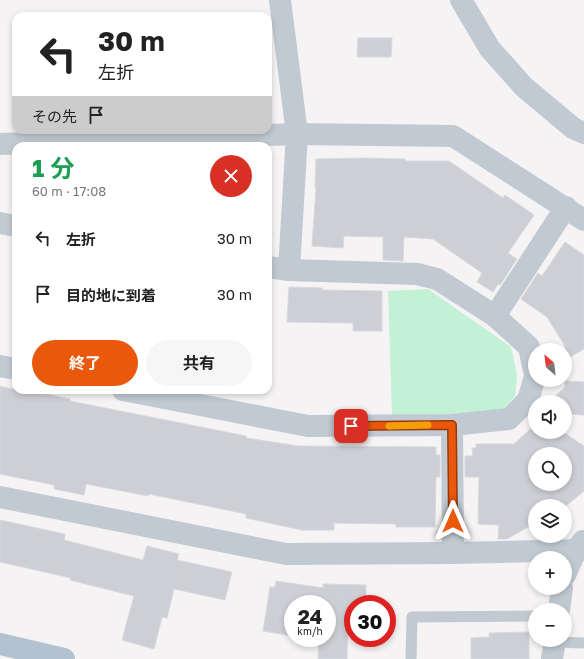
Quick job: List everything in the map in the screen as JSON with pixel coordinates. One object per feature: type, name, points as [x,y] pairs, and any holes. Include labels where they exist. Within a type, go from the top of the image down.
[{"type":"main road","points":[[0,644],[64,659]]},
{"type":"street","points":[[280,0],[297,134],[289,270]]},
{"type":"street","points":[[461,0],[490,49],[524,88],[573,128],[584,133]]},
{"type":"street","points":[[59,142],[297,134],[453,136],[566,207],[584,220]]},
{"type":"street","points":[[0,144],[12,144]]},
{"type":"street","points":[[495,316],[566,207]]},
{"type":"street","points":[[0,223],[12,225]]},
{"type":"street","points":[[272,268],[289,270],[417,274],[437,279],[495,316],[528,346]]},
{"type":"street","points":[[0,366],[12,368]]},
{"type":"street","points":[[144,394],[308,426],[452,425],[509,419],[528,400],[532,387]]},
{"type":"street","points":[[452,425],[453,553]]},
{"type":"street","points":[[0,497],[286,554],[453,553],[581,547]]},
{"type":"street","points":[[572,563],[581,547]]},
{"type":"lane","points":[[411,659],[412,617],[528,616]]},
{"type":"lane","points":[[572,645],[584,643]]},
{"type":"green space","points":[[428,289],[511,347],[517,375],[515,396],[499,413],[392,415],[388,291]]},
{"type":"building","points":[[358,38],[392,38],[391,57],[357,57]]},
{"type":"building","points":[[316,159],[405,159],[405,161],[449,161],[503,198],[505,195],[534,215],[508,253],[517,259],[500,285],[498,284],[493,292],[477,282],[482,273],[433,239],[404,237],[403,261],[383,260],[383,237],[344,236],[343,248],[312,246],[316,188]]},
{"type":"building","points":[[565,242],[584,255],[584,349],[572,356],[572,343],[563,343],[547,317],[521,299],[538,273],[542,276]]},
{"type":"building","points":[[289,287],[322,288],[322,290],[382,291],[382,331],[353,331],[353,323],[287,322]]},
{"type":"building","points":[[572,381],[584,382],[584,415],[572,414],[572,395],[556,395],[565,387],[572,387]]},
{"type":"building","points":[[0,386],[12,389],[12,394],[46,394],[70,399],[70,401],[246,436],[246,438],[299,446],[436,447],[436,455],[440,455],[440,477],[436,477],[435,527],[396,527],[396,524],[334,523],[334,530],[302,530],[246,518],[246,514],[149,494],[148,496],[86,484],[84,495],[54,489],[54,485],[0,474]]},
{"type":"building","points":[[528,431],[528,439],[572,438],[584,446],[584,491],[572,501],[572,499],[528,499],[528,527],[507,539],[498,539],[499,525],[478,524],[479,477],[465,477],[465,456],[473,456],[472,448],[476,448],[476,444],[514,444]]},
{"type":"building","points":[[0,520],[65,534],[64,540],[143,560],[147,546],[179,554],[177,560],[232,572],[225,600],[174,589],[167,618],[162,617],[154,649],[122,640],[134,596],[70,580],[71,578],[0,562]]},
{"type":"building","points":[[276,581],[323,588],[323,584],[366,585],[366,595],[344,595],[344,647],[347,647],[347,659],[318,659],[319,647],[336,647],[336,595],[284,595],[284,634],[263,631],[270,587],[275,587]]},
{"type":"building","points":[[528,632],[529,659],[471,659],[471,638],[489,637],[489,633]]},
{"type":"slow traffic","points":[[389,426],[428,425]]},
{"type":"route","points":[[351,426],[452,425],[453,521]]}]
